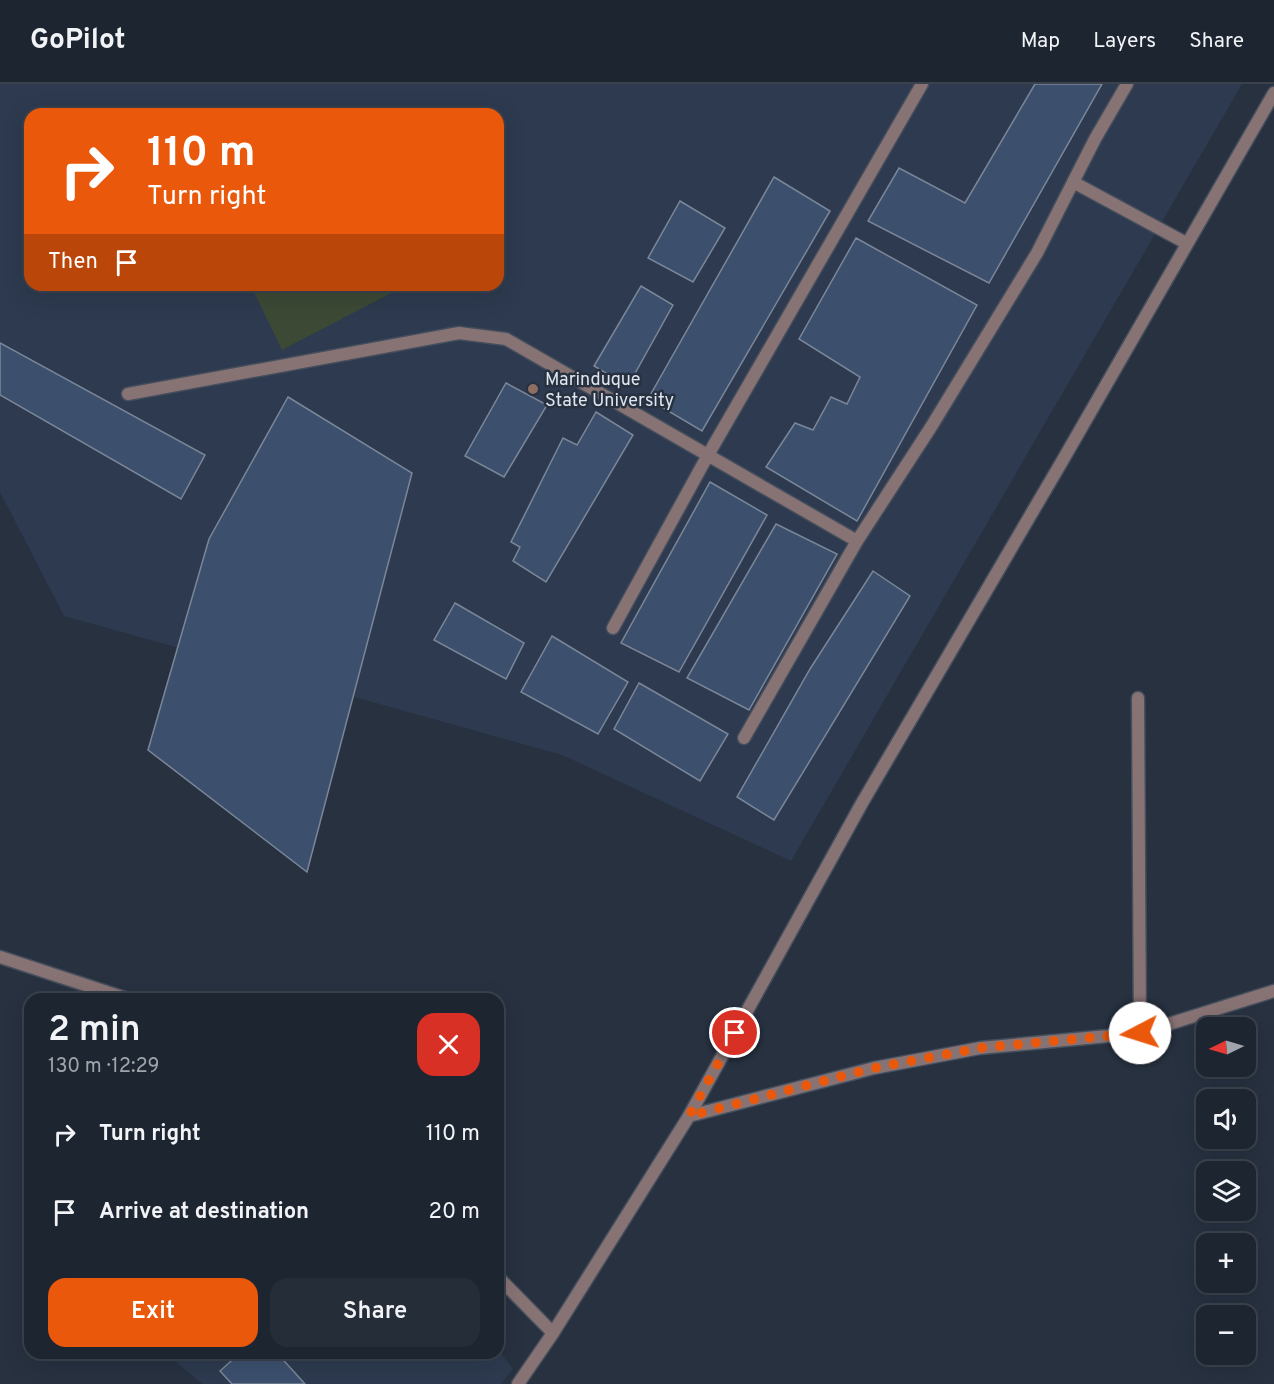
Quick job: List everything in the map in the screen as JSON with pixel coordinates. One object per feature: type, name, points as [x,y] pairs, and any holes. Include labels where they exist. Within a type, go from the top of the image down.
[{"type":"street","points":[[613,628],[708,455],[922,84]]},
{"type":"street","points":[[744,738],[856,541],[931,427],[1024,273],[1127,84]]},
{"type":"street","points":[[518,1384],[553,1333],[689,1116],[862,803],[1274,93]]},
{"type":"street","points":[[1073,182],[1186,243]]},
{"type":"street","points":[[128,394],[459,333],[506,339],[856,541]]},
{"type":"street","points":[[1138,698],[1140,1033]]},
{"type":"street","points":[[0,957],[110,993]]},
{"type":"street","points":[[689,1116],[874,1068],[980,1048],[1140,1033],[1274,991]]},
{"type":"street","points":[[504,1283],[553,1333]]},
{"type":"shaded area","name":"Marinduque State University","points":[[0,84],[1242,84],[791,861],[562,755],[64,616],[0,492]]},
{"type":"shaded area","points":[[504,1357],[513,1369],[501,1384],[202,1384],[173,1359],[504,1359]]},
{"type":"green space","points":[[253,291],[395,291],[282,350]]},
{"type":"building","points":[[1035,84],[1102,84],[989,283],[868,221],[899,168],[965,203]]},
{"type":"building","points":[[774,177],[830,211],[702,431],[648,399]]},
{"type":"building","points":[[680,201],[725,228],[693,282],[648,258]]},
{"type":"building","points":[[856,238],[977,305],[857,521],[766,467],[795,423],[813,430],[831,397],[847,404],[860,377],[799,339]]},
{"type":"building","points":[[641,286],[673,305],[628,386],[594,366]]},
{"type":"building","points":[[0,343],[205,455],[181,499],[0,395]]},
{"type":"building","points":[[506,383],[547,405],[504,477],[465,456]]},
{"type":"building","points":[[288,397],[412,473],[307,872],[148,750],[209,539]]},
{"type":"building","points":[[596,412],[633,435],[546,582],[513,561],[520,547],[511,542],[563,438],[577,445]]},
{"type":"building","points":[[710,482],[767,515],[679,672],[621,643]]},
{"type":"building","points":[[776,524],[837,554],[749,710],[687,678]]},
{"type":"building","points":[[873,571],[910,596],[774,820],[737,797],[810,669]]},
{"type":"building","points":[[455,603],[524,643],[506,679],[434,640]]},
{"type":"building","points":[[552,636],[628,682],[598,734],[521,692]]},
{"type":"building","points":[[639,683],[728,734],[700,781],[614,729]]},
{"type":"building","points":[[233,1359],[282,1359],[305,1384],[232,1384],[220,1371]]},
{"type":"place","name":"Marinduque State University","points":[[533,389]]},
{"type":"route","points":[[735,1033],[689,1116],[874,1068],[980,1048],[1140,1033]]}]
